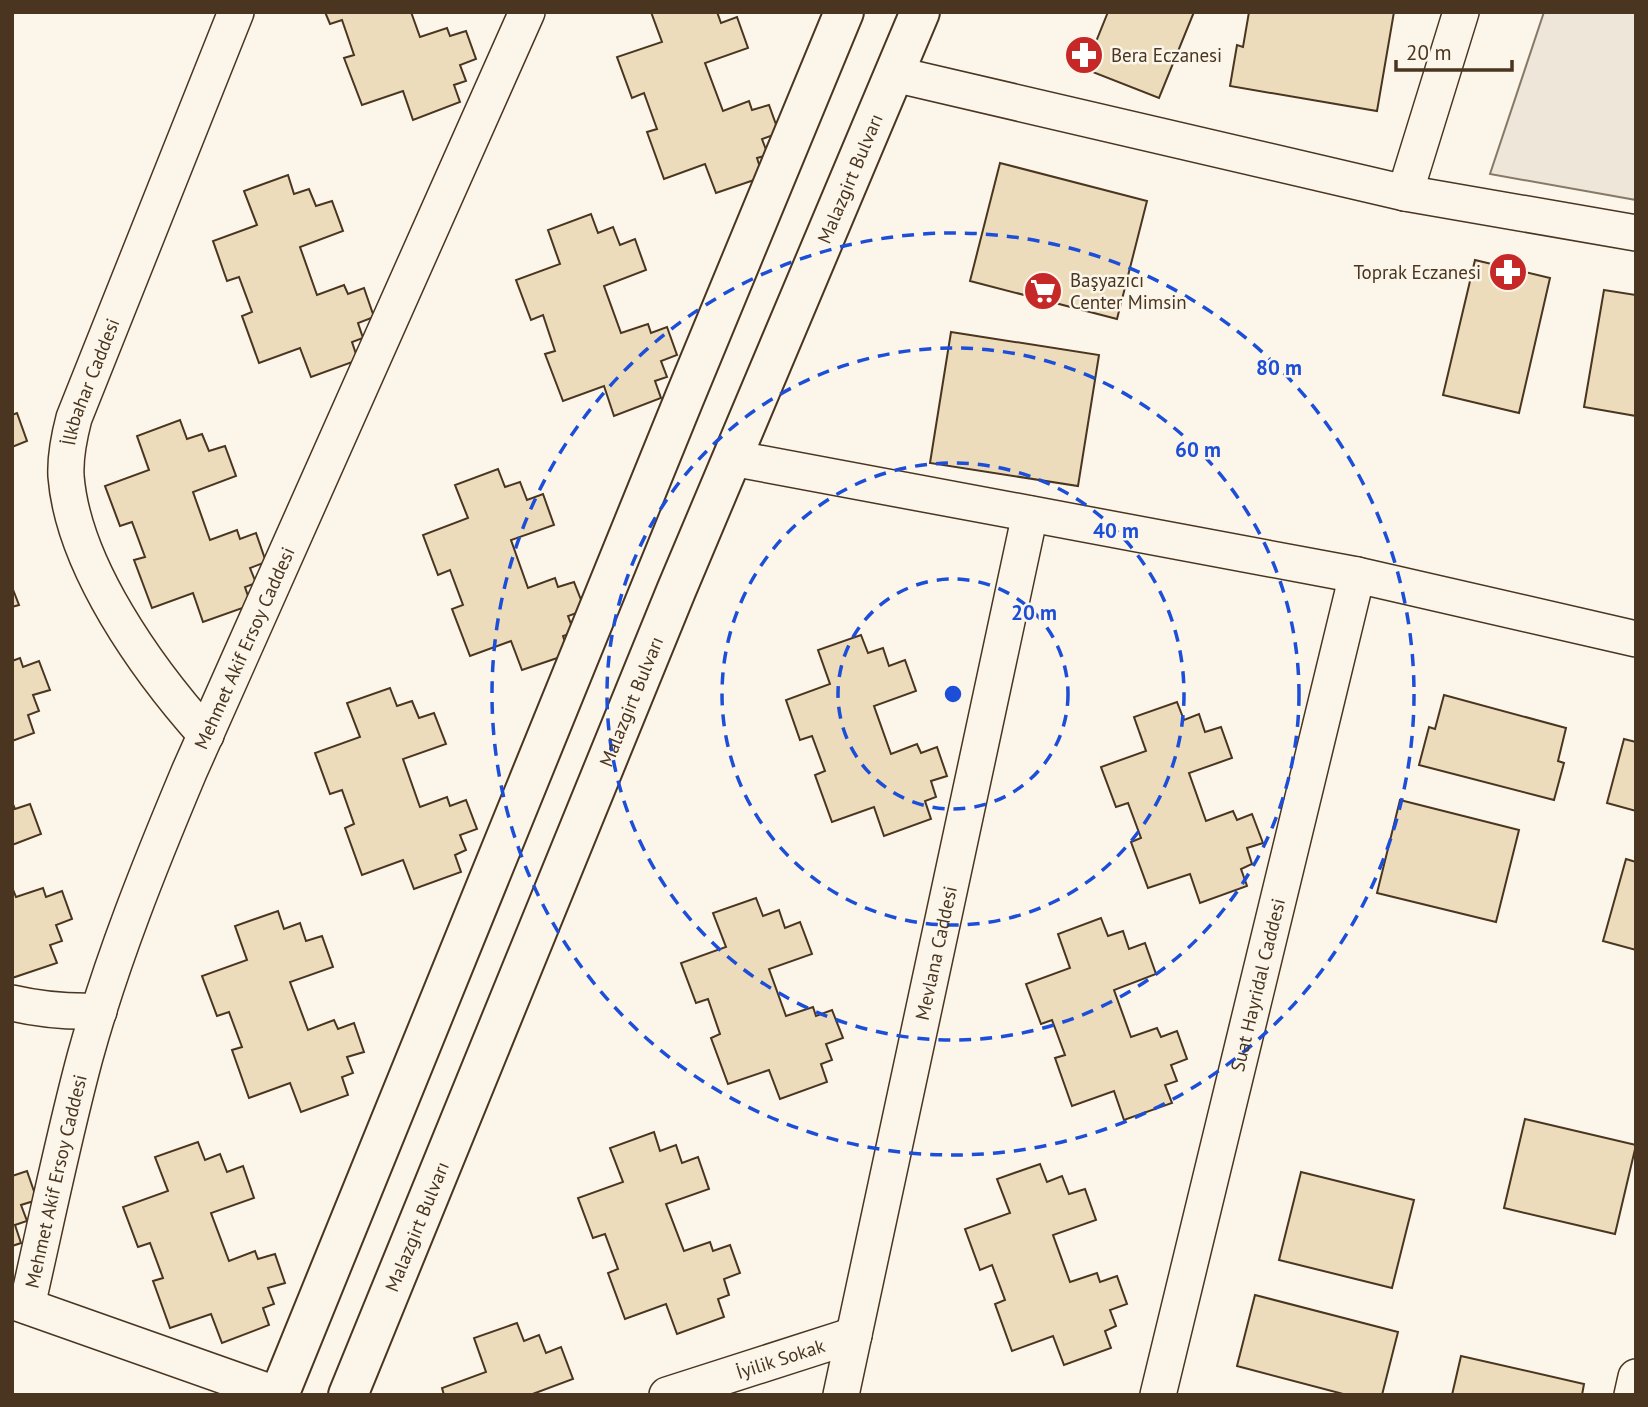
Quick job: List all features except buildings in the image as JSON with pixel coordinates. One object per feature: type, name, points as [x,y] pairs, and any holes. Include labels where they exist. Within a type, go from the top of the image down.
[{"type":"highway","points":[[279,1395],[844,12]]},
{"type":"highway","name":"Malazgirt Bulvarı","points":[[348,1395],[732,458],[920,12]]},
{"type":"street","name":"İlkbahar Caddesi","points":[[206,735],[157,675],[110,602],[69,503],[67,445],[74,418],[236,12]]},
{"type":"street","name":"Mehmet Akif Ersoy Caddesi","points":[[20,1303],[85,1058],[148,870],[527,12]]},
{"type":"street","points":[[1405,193],[1461,12]]},
{"type":"street","points":[[894,75],[1405,193],[1636,233]]},
{"type":"street","points":[[732,458],[1356,575],[1636,639]]},
{"type":"street","name":"Mevlana Caddesi","points":[[841,1395],[1030,513]]},
{"type":"street","name":"Suat Hayridal Caddesi","points":[[1158,1395],[1356,575]]},
{"type":"street","points":[[12,1003],[68,1012],[99,1011]]},
{"type":"street","points":[[20,1303],[279,1395]]},
{"type":"street","name":"İyilik Sokak","points":[[667,1395],[854,1335]]},
{"type":"street","points":[[1632,1395],[1636,1377]]},
{"type":"shaded area","points":[[1544,12],[1636,12],[1636,200],[1490,174]]},
{"type":"place","name":"Bera Eczanesi","points":[[1084,55]]},
{"type":"place","name":"Toprak Eczanesi","points":[[1508,272]]},
{"type":"place","name":"Başyazıcı Center Mimsin","points":[[1043,291]]}]
